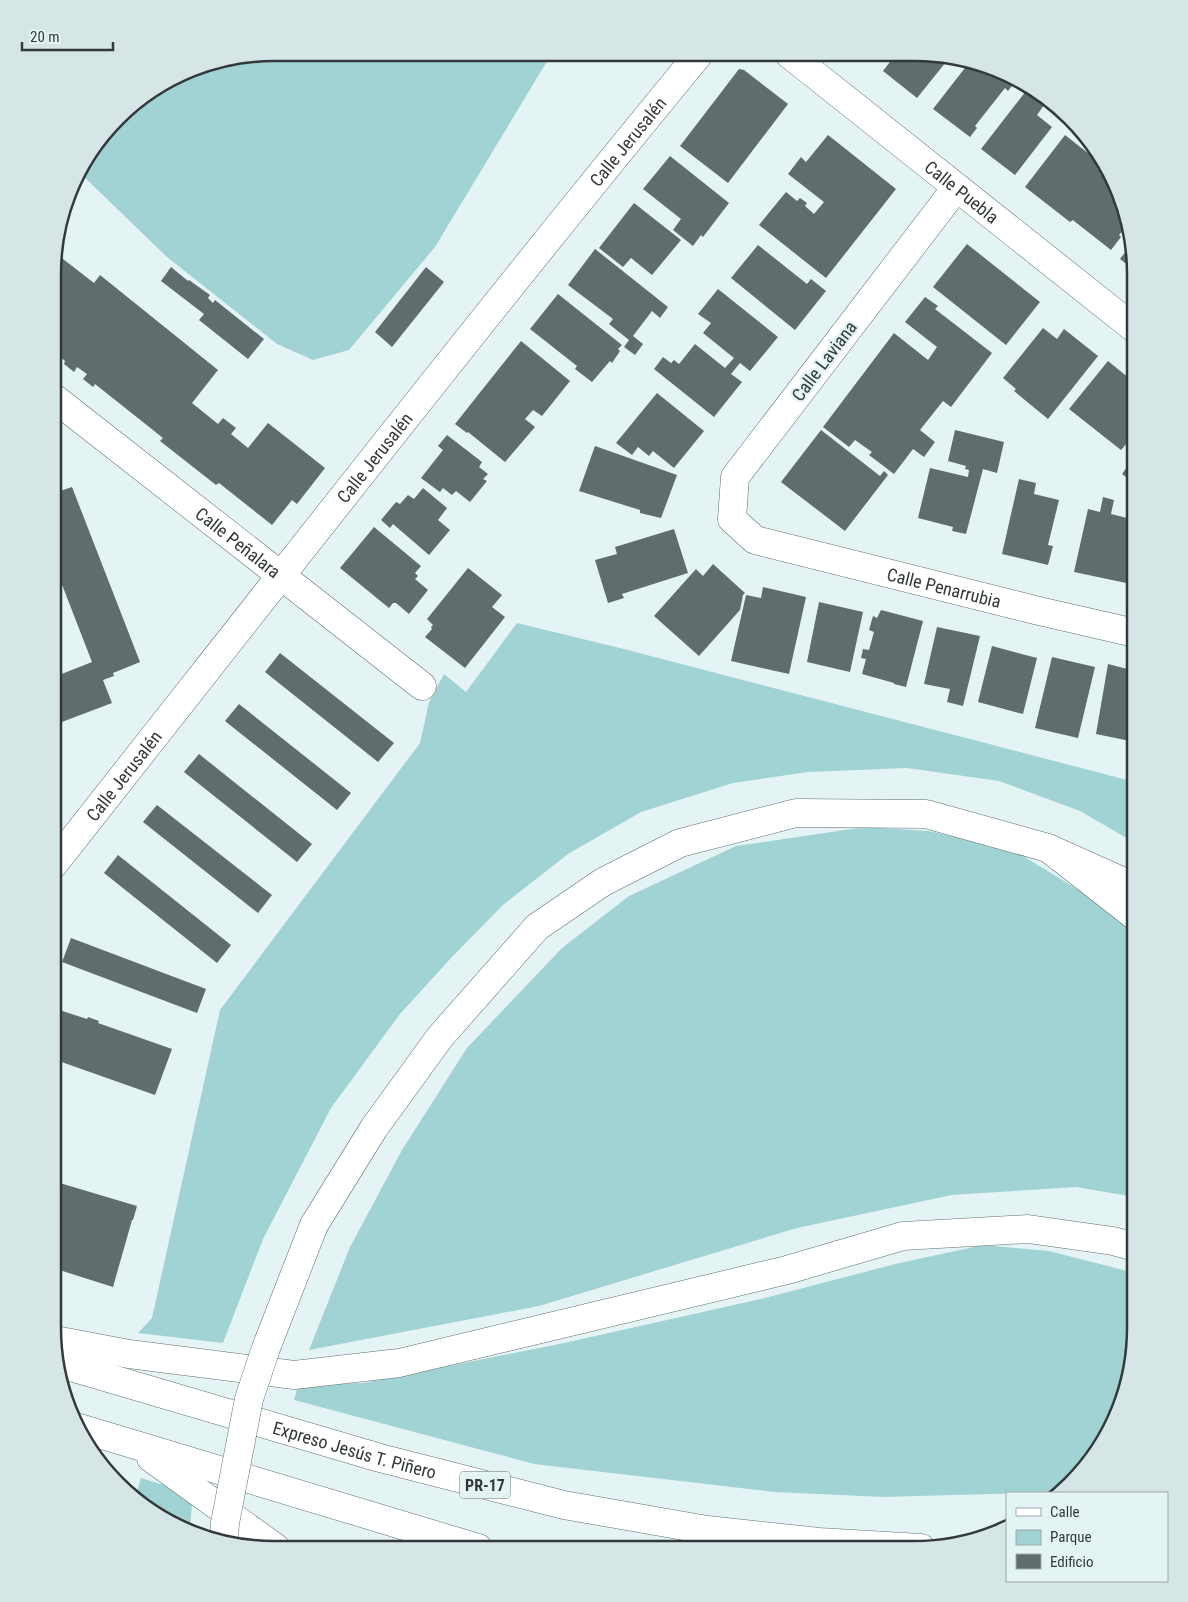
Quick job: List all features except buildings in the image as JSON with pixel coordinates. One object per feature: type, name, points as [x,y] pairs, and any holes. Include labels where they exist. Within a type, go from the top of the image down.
[{"type":"main road","name":"Calle Jerusalén","points":[[61,856],[611,161],[693,61]]},
{"type":"main road","name":"Calle Puebla","points":[[798,61],[1127,322]]},
{"type":"main road","name":"Calle Laviana","points":[[754,540],[732,519],[735,477],[956,188]]},
{"type":"main road","name":"Calle Peñalara","points":[[61,403],[422,686]]},
{"type":"main road","name":"Calle Penarrubia","points":[[754,540],[1040,611],[1127,630]]},
{"type":"main road","points":[[225,1535],[249,1399],[266,1348],[314,1225],[374,1128],[440,1037],[537,927],[603,882],[680,843],[796,813],[926,814],[1048,848],[1127,883]]},
{"type":"main road","points":[[1048,848],[1127,910]]},
{"type":"main road","points":[[62,1341],[128,1354],[294,1375],[399,1363],[787,1270],[902,1236],[1028,1228],[1113,1240],[1127,1244]]},
{"type":"main road","name":"Expreso Jesús T. Piñero","points":[[64,1365],[380,1458],[564,1505],[707,1530],[810,1541]]},
{"type":"main road","points":[[88,1431],[454,1541]]},
{"type":"main road","points":[[133,1446],[265,1540]]},
{"type":"green space","points":[[274,61],[547,61],[435,247],[349,350],[313,360],[277,344],[167,257],[85,177],[105,145],[134,114],[156,97],[180,83],[193,77],[233,65]]},
{"type":"green space","points":[[517,623],[1127,780],[1127,838],[1080,811],[999,781],[907,768],[808,772],[733,783],[641,812],[568,854],[503,905],[400,1014],[331,1108],[263,1239],[223,1343],[138,1333],[152,1318],[220,1010],[420,743],[429,702],[444,674],[466,692]]},
{"type":"green space","points":[[865,827],[929,831],[1013,850],[1082,892],[1127,928],[1127,1196],[1076,1187],[952,1195],[797,1228],[539,1306],[309,1350],[350,1247],[402,1150],[467,1048],[562,948],[629,896],[736,846]]},
{"type":"green space","points":[[983,1245],[1049,1251],[1127,1271],[1125,1355],[1123,1369],[1111,1409],[1083,1457],[1049,1492],[883,1497],[774,1492],[534,1464],[294,1400],[298,1385],[363,1383],[564,1343],[765,1298],[895,1264]]},
{"type":"green space","points":[[141,1478],[193,1494],[190,1524],[156,1505],[137,1491]]}]
